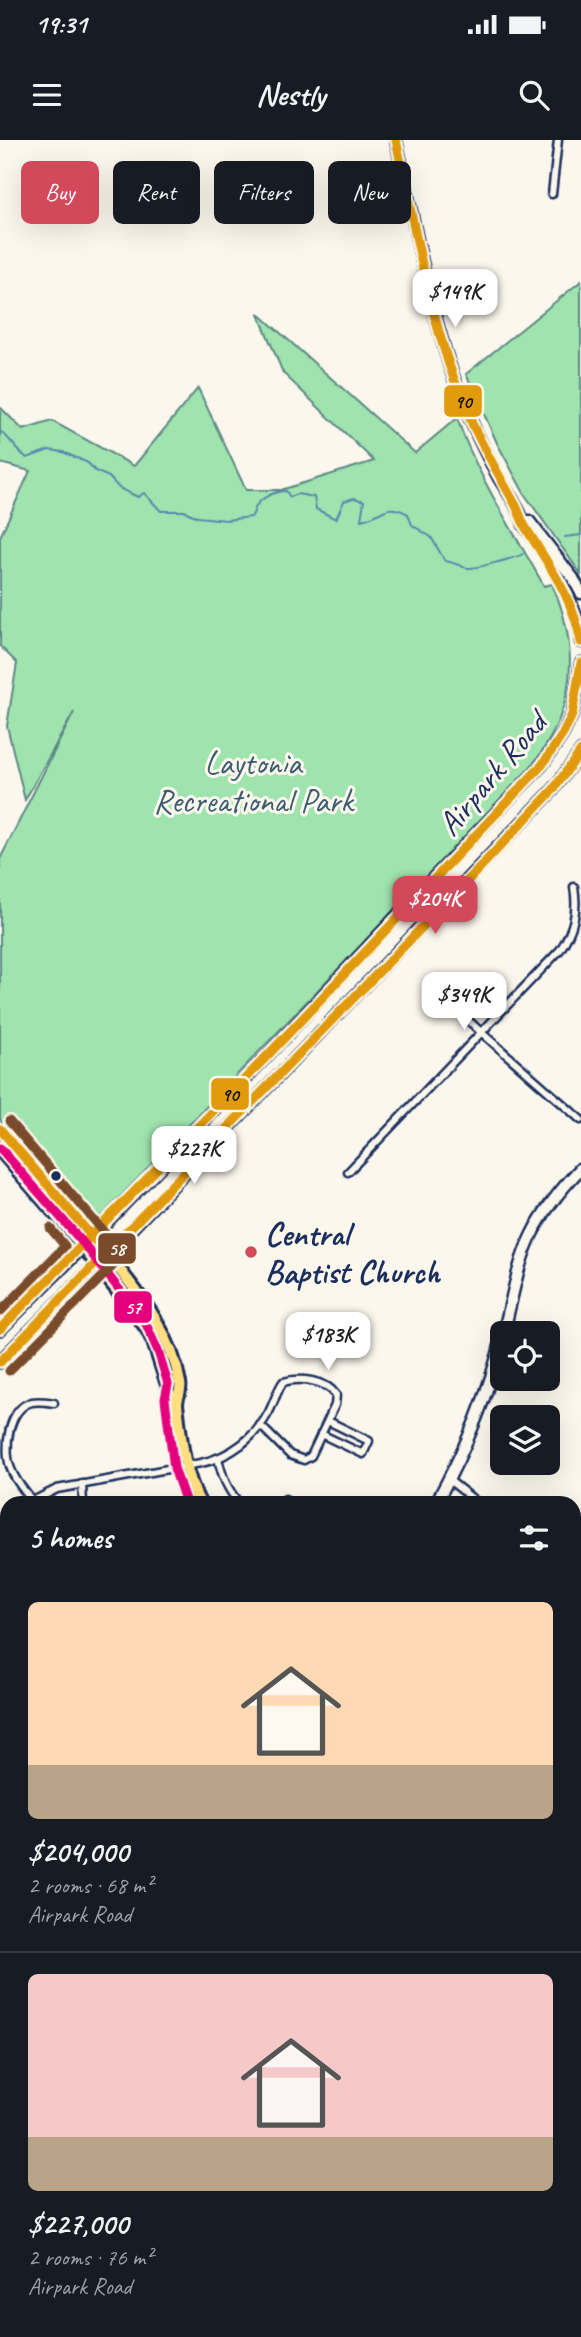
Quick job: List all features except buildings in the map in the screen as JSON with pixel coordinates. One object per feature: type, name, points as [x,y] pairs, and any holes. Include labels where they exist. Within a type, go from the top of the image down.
[{"type":"main road","points":[[0,1329],[93,1236],[142,1298],[168,1341],[181,1384],[177,1399],[186,1466],[196,1496]]},
{"type":"main road","points":[[82,1246],[146,1328],[162,1364],[170,1395],[177,1399]]},
{"type":"main road","points":[[0,1362],[107,1254]]},
{"type":"street","points":[[396,140],[447,361],[465,408],[498,475],[523,517],[524,525],[568,592],[576,612],[581,642]]},
{"type":"street","points":[[552,194],[558,140]]},
{"type":"street","points":[[523,517],[530,522],[573,578],[581,593]]},
{"type":"street","name":"Airpark Road","points":[[93,1236],[542,765],[559,741],[572,715],[581,663]]},
{"type":"street","name":"Airpark Road","points":[[107,1254],[553,790],[581,751]]},
{"type":"street","points":[[348,1172],[560,950],[568,939],[578,907],[575,887]]},
{"type":"street","points":[[442,996],[581,1120]]},
{"type":"street","points":[[0,1129],[93,1236]]},
{"type":"street","points":[[0,1151],[82,1246]]},
{"type":"street","points":[[507,1321],[521,1262],[532,1234],[546,1211],[581,1168]]},
{"type":"street","points":[[43,1496],[57,1489],[186,1466],[218,1458],[236,1450],[260,1425],[283,1382],[292,1379],[311,1381],[332,1390],[336,1395],[335,1405],[311,1456],[304,1460],[290,1455],[260,1425]]},
{"type":"street","points":[[440,1496],[484,1402],[490,1381]]},
{"type":"street","points":[[27,1496],[10,1468],[6,1444],[11,1426],[25,1406],[32,1402],[54,1403]]},
{"type":"street","points":[[321,1434],[363,1454],[369,1441],[328,1421]]},
{"type":"street","points":[[218,1458],[222,1478],[233,1496]]},
{"type":"street","points":[[449,1480],[469,1496]]},
{"type":"street","points":[[82,1484],[83,1496]]},
{"type":"green space","points":[[581,281],[581,574],[525,495],[497,443],[466,374]]},
{"type":"green space","name":"Laytonia Recreational Park","points":[[258,313],[415,453],[457,418],[475,462],[508,524],[544,586],[552,584],[567,633],[570,657],[565,703],[545,747],[529,769],[99,1219],[84,1218],[44,1167],[0,1119],[0,859],[74,712],[25,800],[7,726],[17,663],[0,646],[0,537],[30,471],[0,463],[0,407],[23,430],[52,421],[134,466],[198,388],[246,490],[281,490],[374,461],[283,373]]},
{"type":"waterway","points":[[0,431],[27,458],[49,450],[63,452],[88,463],[95,471],[109,477],[119,488],[138,497],[144,493],[161,511],[184,511],[198,517],[226,520],[251,517],[262,500],[274,493],[286,491],[290,497],[297,494],[314,497],[316,509],[336,519],[344,501],[354,498],[364,501],[361,520],[389,509],[408,514],[412,525],[431,537],[445,561],[471,568],[523,554]]},
{"type":"waterway","points":[[565,537],[581,535]]},
{"type":"transit line","name":"90","points":[[396,140],[426,281],[456,386],[491,462],[566,596],[581,642]]},
{"type":"transit line","name":"90","points":[[0,1329],[268,1055],[542,765],[572,715],[581,663]]},
{"type":"transit line","name":"90","points":[[0,1362],[470,878],[553,790],[581,751]]},
{"type":"transit line","name":"58","points":[[9,1121],[116,1246],[119,1254],[116,1263],[9,1371]]},
{"type":"transit line","name":"90","points":[[0,1129],[105,1252]]},
{"type":"transit line","name":"57","points":[[0,1148],[84,1244],[146,1324],[168,1384],[165,1399],[174,1468],[184,1496]]},
{"type":"transit line","name":"58","points":[[0,1312],[65,1246],[50,1228]]},
{"type":"place","name":"Central Baptist Church","points":[[251,1252]]}]
